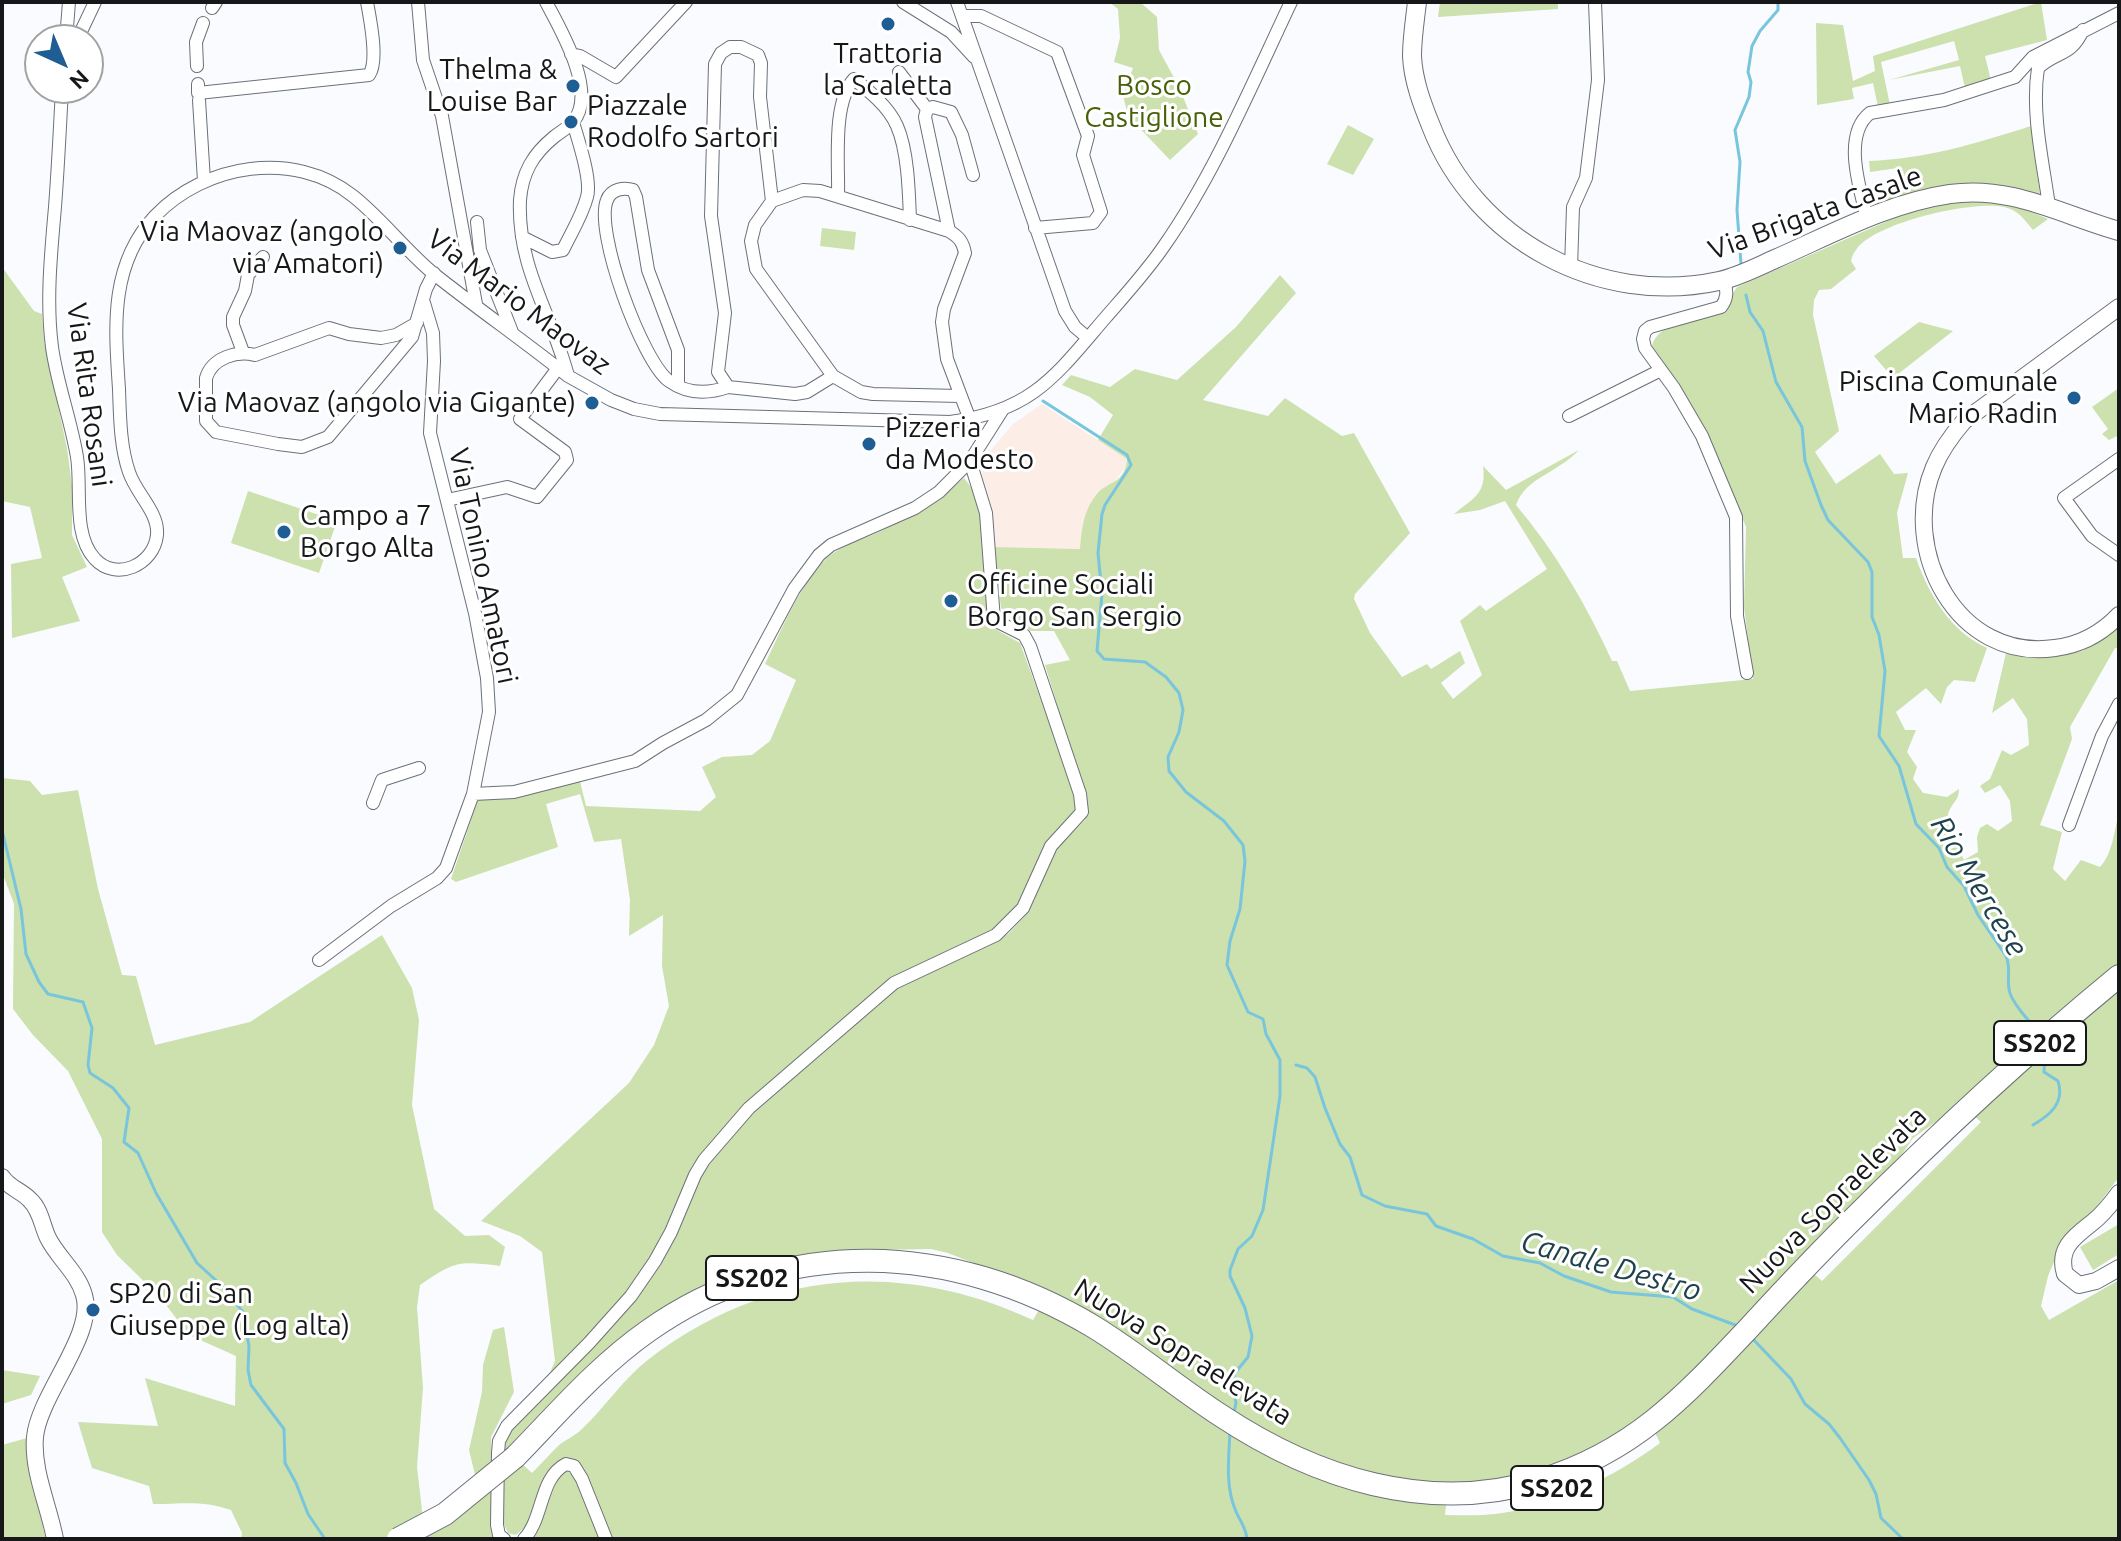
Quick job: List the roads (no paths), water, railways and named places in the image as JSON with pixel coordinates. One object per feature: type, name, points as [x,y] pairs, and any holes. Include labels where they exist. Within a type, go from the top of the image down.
[{"type":"highway","name":"Nuova Sopraelevata","points":[[426,1539],[482,1504],[520,1462],[601,1386],[653,1342],[700,1313],[750,1292],[807,1277],[865,1273],[897,1273],[966,1285],[1091,1325],[1226,1419],[1299,1459],[1328,1471],[1384,1488],[1481,1506],[1543,1493],[1599,1470],[1654,1430],[1972,1113],[2118,983]]},
{"type":"highway","name":"Nuova Sopraelevata","points":[[398,1539],[445,1514],[520,1462]]},
{"type":"main road","name":"Via Brigata Casale","points":[[1417,2],[1412,57],[1416,84],[1442,154],[1462,184],[1491,217],[1534,251],[1571,268],[1618,283],[1643,286],[1670,287],[1724,280],[1916,200],[1984,191],[2049,206],[2119,231]]},
{"type":"street","points":[[67,24],[69,2]]},
{"type":"street","points":[[85,24],[95,2]]},
{"type":"street","points":[[198,84],[198,93],[369,75],[373,70],[373,60],[367,2]]},
{"type":"street","points":[[418,2],[423,60],[442,116],[476,304]]},
{"type":"street","points":[[447,500],[507,487],[537,497],[567,460],[565,452],[520,419],[563,372],[563,355],[532,281],[522,237],[520,197],[533,157],[573,122],[582,99],[571,54],[546,2]]},
{"type":"street","points":[[571,54],[616,77],[686,2]]},
{"type":"street","points":[[903,2],[951,32],[978,63]]},
{"type":"street","points":[[957,2],[1065,311],[1075,327],[1088,338]]},
{"type":"street","name":"Via Mario Maovaz","points":[[141,564],[149,556],[157,532],[154,516],[130,475],[124,453],[115,314],[119,281],[128,258],[153,219],[178,196],[204,181],[249,169],[270,167],[314,175],[353,195],[434,273],[563,372],[611,400],[634,409],[660,414],[970,420],[1023,400],[1055,377],[1163,248],[1187,210],[1291,2]]},
{"type":"street","points":[[1571,268],[1573,207],[1586,178],[1598,80],[1595,2]]},
{"type":"street","points":[[1867,218],[1855,170],[1857,138],[1864,118],[1870,113],[1944,100],[2015,77],[2033,57],[2119,13]]},
{"type":"street","points":[[962,16],[981,16],[1057,52],[1088,136],[1083,155],[1101,212],[1093,223],[1035,228]]},
{"type":"street","points":[[197,66],[196,42],[203,23]]},
{"type":"street","points":[[2049,206],[2039,131],[2038,68],[2045,61],[2076,46],[2084,29]]},
{"type":"street","points":[[728,387],[718,372],[725,313],[711,216],[715,64],[721,53],[730,47],[751,50],[758,55],[761,63],[760,97],[772,201]]},
{"type":"street","points":[[899,72],[927,109]]},
{"type":"street","points":[[838,195],[841,102],[854,79],[891,115],[898,127],[909,193],[910,220]]},
{"type":"street","points":[[199,100],[204,181]]},
{"type":"street","name":"Via Rita Rosani","points":[[61,104],[49,303],[52,346],[77,456],[84,540],[90,554],[111,569],[127,569],[141,564]]},
{"type":"street","points":[[927,109],[933,107],[951,112],[962,135],[973,175]]},
{"type":"street","points":[[927,109],[925,117],[949,231]]},
{"type":"street","points":[[522,237],[552,252],[563,250],[588,192],[573,122]]},
{"type":"street","points":[[902,145],[930,142]]},
{"type":"street","points":[[678,386],[678,350],[648,270],[636,197],[633,190],[628,188],[616,191],[610,194],[605,207],[614,267],[638,335],[656,368],[678,386],[695,391],[728,387],[795,394],[807,392],[833,376]]},
{"type":"street","points":[[960,396],[873,394],[861,392],[833,376],[756,269],[751,241],[755,225],[772,201],[803,190],[838,195],[949,231],[963,244],[965,253],[944,309],[942,340],[970,420]]},
{"type":"street","points":[[477,222],[480,250],[512,332]]},
{"type":"street","points":[[2090,222],[2119,238]]},
{"type":"street","points":[[243,352],[233,317],[245,291],[248,275],[263,257]]},
{"type":"street","points":[[417,323],[396,335],[381,338],[329,328],[255,355],[243,352],[217,362],[208,371],[205,387],[206,421],[216,432],[302,447],[328,437],[412,337],[417,323],[424,303],[426,289],[434,273]]},
{"type":"street","points":[[1724,280],[1727,291],[1721,307],[1662,323],[1645,331],[1645,348],[1702,436],[1736,517],[1737,616],[1747,673]]},
{"type":"street","name":"Via Tonino Amatori","points":[[319,960],[391,906],[437,878],[451,860],[473,794],[489,712],[487,678],[475,613],[430,433],[433,333],[424,303]]},
{"type":"street","points":[[2119,307],[1978,409],[1953,433],[1929,481],[1923,532],[1934,574],[1945,596],[1963,619],[1995,641],[2028,649],[2060,648],[2088,639],[2119,615]]},
{"type":"street","points":[[1569,416],[1661,370]]},
{"type":"street","points":[[473,794],[514,792],[635,761],[706,720],[737,695],[794,589],[819,555],[831,545],[915,508],[956,477],[970,461],[1003,409]]},
{"type":"street","points":[[2119,459],[2064,498],[2092,536],[2119,555]]},
{"type":"street","points":[[504,1539],[499,1535],[497,1525],[499,1441],[507,1426],[631,1296],[660,1251],[704,1160],[762,1095],[826,1044],[894,983],[996,935],[1009,925],[1031,895],[1051,846],[1082,812],[1080,794],[1030,646],[1024,635],[994,620],[986,513],[970,461]]},
{"type":"street","points":[[2069,825],[2097,746],[2119,704]]},
{"type":"street","points":[[373,803],[382,780],[419,768]]},
{"type":"street","points":[[3,1181],[30,1199],[36,1207],[51,1243],[84,1292],[84,1320],[48,1400],[35,1439],[37,1466],[55,1539]]},
{"type":"street","points":[[2119,1193],[2095,1220],[2069,1242],[2062,1260],[2065,1274],[2079,1285],[2096,1281],[2119,1268]]},
{"type":"street","points":[[524,1539],[533,1528],[551,1477],[566,1464],[574,1466],[582,1479],[606,1539]]},
{"type":"waterway","name":"Rio Mercese","points":[[1741,264],[1737,210],[1740,162],[1735,130],[1749,97],[1751,82],[1748,72],[1752,46],[1778,10],[1778,2]]},
{"type":"waterway","name":"Rio Mercese","points":[[1746,295],[1750,312],[1763,331],[1776,382],[1802,427],[1805,461],[1821,505],[1828,520],[1868,562],[1872,572],[1872,617],[1879,635],[1885,671],[1879,736],[1899,766],[1916,824],[1939,848],[1947,867],[1964,886],[1978,915],[2006,956],[2010,994],[2040,1032]]},
{"type":"waterway","points":[[1043,401],[1127,455],[1131,465],[1102,514],[1098,553],[1102,594],[1097,651],[1104,659],[1145,662],[1166,677],[1179,693],[1183,710],[1179,732],[1168,757],[1169,771],[1186,792],[1224,821],[1243,845],[1245,861],[1240,909],[1230,941],[1227,965],[1248,1012],[1263,1019],[1266,1034],[1280,1060],[1280,1096],[1263,1210],[1252,1236],[1238,1249],[1230,1270],[1252,1336],[1248,1357],[1235,1373],[1232,1383],[1236,1403],[1234,1412]]},
{"type":"waterway","points":[[2,830],[21,909],[26,954],[48,994],[83,1002],[92,1028],[90,1073],[113,1088],[129,1108],[124,1142],[138,1153],[156,1193],[197,1263],[243,1312],[251,1385],[284,1429],[285,1463],[308,1514],[325,1539]]},
{"type":"waterway","name":"Rio Mercese","points":[[2033,1125],[2054,1108],[2059,1096],[2058,1081],[2044,1072],[2045,1051]]},
{"type":"waterway","name":"Canale Destro","points":[[1296,1065],[1307,1068],[1315,1077],[1340,1144],[1350,1157],[1362,1195],[1385,1206],[1427,1214],[1436,1226],[1473,1239],[1503,1256],[1540,1263],[1564,1276],[1611,1292],[1673,1297],[1692,1309],[1738,1326]]},
{"type":"waterway","name":"Canale Destro","points":[[1752,1338],[1791,1379],[1805,1404],[1840,1438],[1869,1480],[1876,1494],[1881,1518],[1903,1539]]},
{"type":"waterway","points":[[1230,1431],[1230,1490],[1247,1539]]},
{"type":"place","name":"Trattoria la Scaletta","points":[[888,24]]},
{"type":"place","name":"Thelma & Louise Bar","points":[[573,86]]},
{"type":"place","name":"Piazzale Rodolfo Sartori","points":[[571,122]]},
{"type":"place","name":"Via Maovaz (angolo via Amatori)","points":[[400,248]]},
{"type":"place","name":"Piscina Comunale Mario Radin","points":[[2074,398]]},
{"type":"place","name":"Via Maovaz (angolo via Gigante)","points":[[592,403]]},
{"type":"place","name":"Pizzeria da Modesto","points":[[869,444]]},
{"type":"place","name":"Campo a 7 Borgo Alta","points":[[284,532]]},
{"type":"place","name":"Officine Sociali Borgo San Sergio","points":[[951,601]]},
{"type":"place","name":"SP20 di San Giuseppe (Log alta)","points":[[93,1310]]},
{"type":"park label","name":"Bosco Castiglione","points":[[1154,102]]}]
